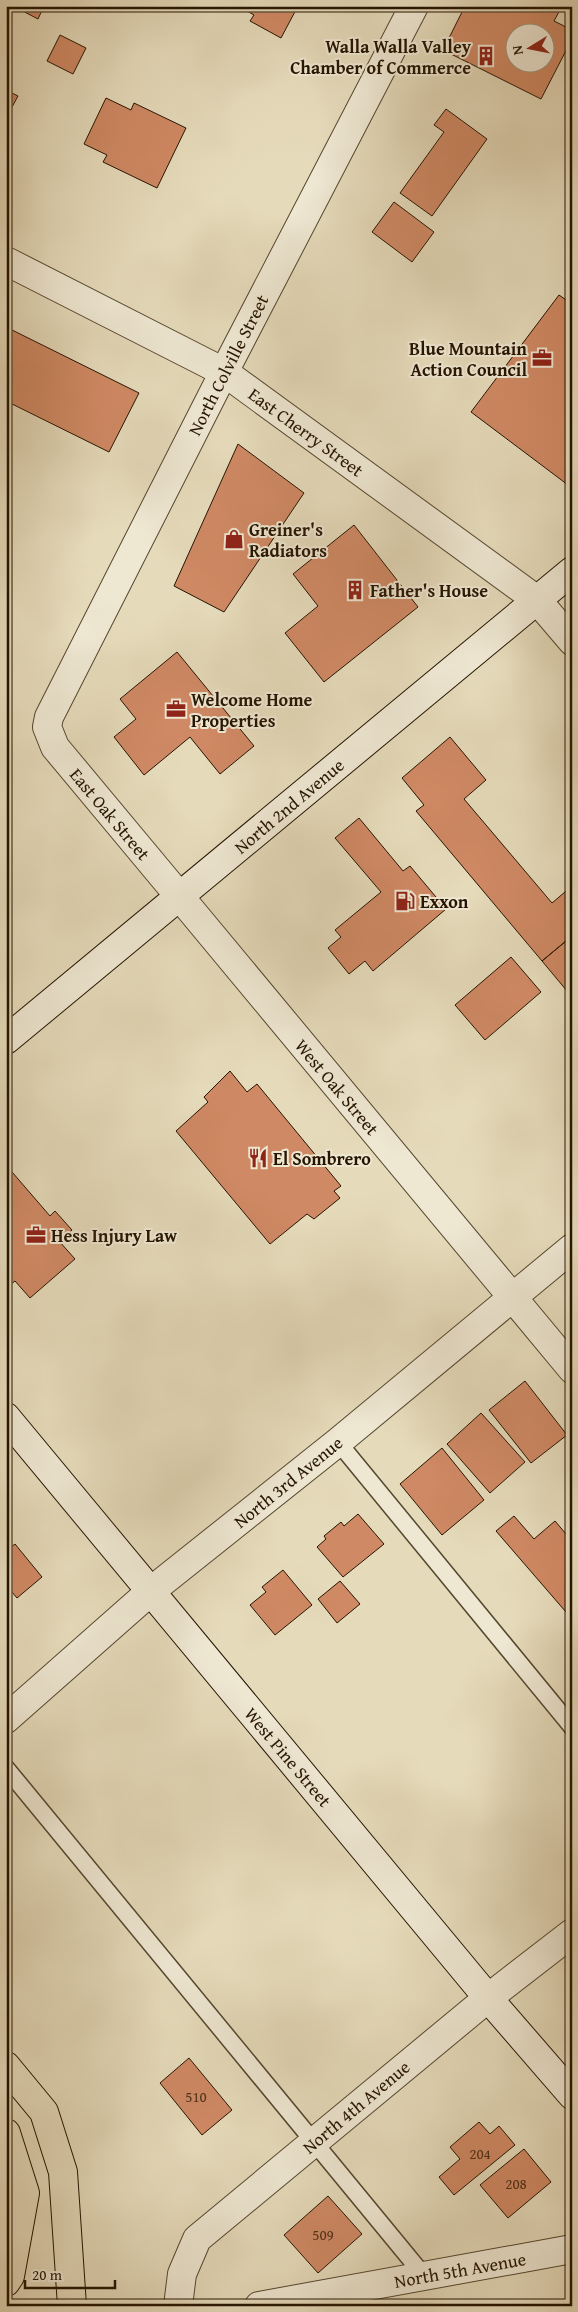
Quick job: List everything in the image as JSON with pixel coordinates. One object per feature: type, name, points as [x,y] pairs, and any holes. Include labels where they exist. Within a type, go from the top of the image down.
[{"type":"highway","points":[[6,2066],[44,2112],[63,2172],[72,2306]]},
{"type":"highway","points":[[6,2133],[25,2193],[10,2276],[6,2282]]},
{"type":"street","name":"North Colville Street","points":[[47,726],[52,708],[414,6]]},
{"type":"street","name":"East Cherry Street","points":[[6,261],[224,372],[537,600],[572,641]]},
{"type":"street","name":"North 2nd Avenue","points":[[6,1040],[572,571]]},
{"type":"street","name":"East Oak Street","points":[[47,726],[55,747],[180,897]]},
{"type":"street","name":"West Oak Street","points":[[180,897],[572,1369]]},
{"type":"street","name":"North 3rd Avenue","points":[[6,1719],[151,1591],[338,1442],[572,1248]]},
{"type":"street","name":"West Pine Street","points":[[6,1417],[488,1998],[572,2095]]},
{"type":"street","name":"North 4th Avenue","points":[[178,2306],[182,2274],[197,2239],[488,1998],[572,1933]]},
{"type":"street","name":"North 5th Avenue","points":[[259,2306],[572,2250]]},
{"type":"lane","points":[[338,1442],[572,1727]]},
{"type":"lane","points":[[6,1768],[425,2277]]},
{"type":"building","points":[[13,6],[44,6],[38,19]]},
{"type":"building","points":[[238,6],[298,6],[281,38],[250,21],[254,15]]},
{"type":"building","name":"Walla Walla Valley Chamber of Commerce","points":[[465,6],[561,8],[554,21],[556,22],[506,22],[506,72],[555,72],[541,99],[443,50]]},
{"type":"building","name":"Walla Walla Valley Chamber of Commerce","points":[[556,22],[572,30],[572,39],[556,70]]},
{"type":"building","points":[[60,35],[86,48],[73,74],[47,61]]},
{"type":"building","points":[[6,90],[18,96],[6,118]]},
{"type":"building","points":[[106,98],[131,110],[134,103],[186,128],[157,188],[103,162],[107,155],[84,144]]},
{"type":"building","points":[[446,109],[487,139],[432,216],[400,193],[444,132],[434,125]]},
{"type":"building","points":[[394,202],[434,232],[412,262],[372,232]]},
{"type":"building","name":"Blue Mountain Action Council","points":[[559,295],[572,304],[572,488],[471,412]]},
{"type":"building","points":[[8,328],[139,393],[109,452],[6,401],[6,331]]},
{"type":"building","name":"Greiner's Radiators","points":[[238,444],[304,493],[224,612],[174,586]]},
{"type":"building","name":"Father's House","points":[[354,525],[418,607],[324,682],[285,633],[318,606],[293,574]]},
{"type":"building","name":"Welcome Home Properties","points":[[177,652],[254,746],[220,774],[190,737],[144,775],[114,737],[136,719],[120,699]]},
{"type":"building","points":[[450,737],[486,780],[464,799],[552,903],[572,886],[572,936],[542,961],[416,811],[424,805],[402,778]]},
{"type":"building","name":"Exxon","points":[[359,818],[403,871],[410,866],[446,909],[373,971],[365,961],[349,974],[328,948],[341,937],[335,930],[381,892],[335,838]]},
{"type":"building","points":[[572,936],[572,997],[542,961]]},
{"type":"building","points":[[511,957],[541,992],[485,1040],[455,1005]]},
{"type":"building","name":"El Sombrero","points":[[230,1071],[247,1092],[257,1084],[341,1186],[334,1191],[340,1198],[314,1219],[307,1214],[270,1244],[176,1131],[208,1102],[204,1097]]},
{"type":"building","name":"Hess Injury Law","points":[[6,1165],[50,1216],[55,1211],[72,1230],[59,1241],[75,1259],[30,1298],[15,1281],[6,1288]]},
{"type":"building","points":[[525,1381],[567,1435],[531,1463],[489,1410]]},
{"type":"building","points":[[481,1413],[525,1462],[490,1493],[447,1444]]},
{"type":"building","points":[[442,1448],[484,1500],[442,1535],[400,1484]]},
{"type":"building","points":[[358,1514],[384,1544],[343,1577],[317,1547],[326,1539],[324,1536],[341,1522],[344,1526]]},
{"type":"building","points":[[514,1516],[534,1539],[555,1521],[572,1541],[572,1619],[496,1531]]},
{"type":"building","points":[[15,1544],[42,1577],[17,1598],[6,1585],[6,1551]]},
{"type":"building","points":[[283,1570],[312,1605],[275,1635],[250,1605],[266,1592],[262,1587]]},
{"type":"building","points":[[340,1581],[360,1604],[337,1623],[318,1599]]},
{"type":"building","points":[[189,2058],[232,2110],[202,2135],[160,2083]]},
{"type":"building","points":[[479,2122],[490,2134],[499,2126],[515,2145],[454,2195],[439,2177],[460,2159],[450,2147]]},
{"type":"building","points":[[524,2149],[551,2182],[508,2218],[480,2185]]},
{"type":"building","points":[[328,2196],[362,2234],[318,2273],[284,2235]]},
{"type":"place","name":"Walla Walla Valley Chamber of Commerce","points":[[486,56]]},
{"type":"place","name":"Blue Mountain Action Council","points":[[542,358]]},
{"type":"place","name":"Greiner's Radiators","points":[[234,539]]},
{"type":"place","name":"Father's House","points":[[355,590]]},
{"type":"place","name":"Welcome Home Properties","points":[[176,709]]},
{"type":"place","name":"Exxon","points":[[405,901]]},
{"type":"place","name":"El Sombrero","points":[[258,1158]]},
{"type":"place","name":"Hess Injury Law","points":[[36,1235]]}]
